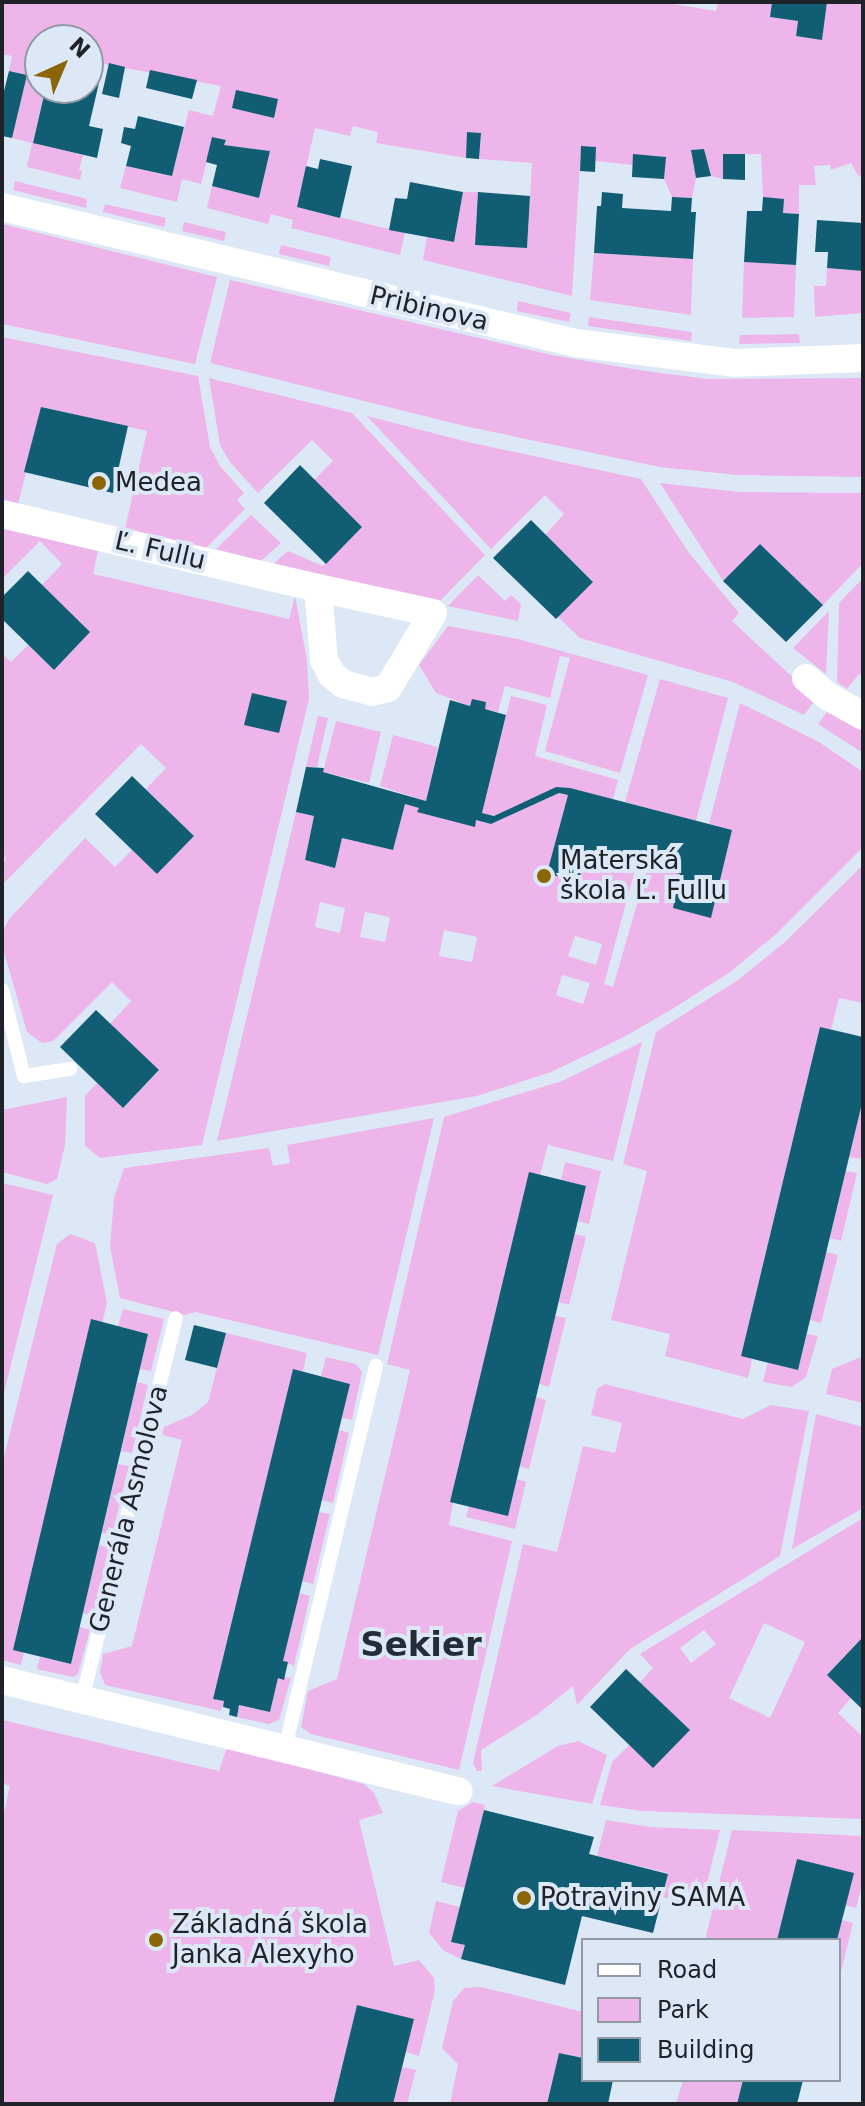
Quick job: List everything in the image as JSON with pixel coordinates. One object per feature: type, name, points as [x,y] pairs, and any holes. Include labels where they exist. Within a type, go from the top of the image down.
[{"type":"street","name":"Pribinova","points":[[2,207],[576,343],[734,363],[863,358]]},
{"type":"street","name":"Ľ. Fullu","points":[[2,514],[433,613],[388,688],[372,692],[343,684],[332,675],[324,660],[318,588]]},
{"type":"street","points":[[806,678],[829,697],[863,716]]},
{"type":"street","points":[[2,1680],[459,1791]]},
{"type":"lane","points":[[2,990],[24,1076],[70,1069]]},
{"type":"lane","name":"Generála Asmolova","points":[[82,1700],[176,1318]]},
{"type":"lane","points":[[285,1748],[376,1366]]},
{"type":"green space","points":[[2,2],[662,2],[716,11],[718,2],[772,2],[770,17],[798,21],[796,36],[822,39],[827,2],[863,2],[863,175],[859,177],[851,163],[831,170],[830,165],[814,166],[816,185],[799,185],[799,214],[783,213],[763,197],[761,154],[724,154],[723,179],[711,176],[704,149],[691,150],[696,178],[692,198],[672,197],[664,179],[665,157],[649,156],[633,165],[595,161],[595,147],[581,146],[572,296],[423,260],[427,237],[454,242],[463,192],[478,192],[475,245],[527,248],[532,163],[479,159],[481,133],[468,132],[466,158],[376,143],[378,132],[353,126],[350,136],[315,128],[297,207],[405,233],[400,255],[291,228],[293,220],[271,214],[268,224],[207,208],[212,186],[259,198],[270,151],[224,145],[225,140],[213,137],[201,184],[182,179],[177,202],[120,188],[126,166],[172,176],[189,110],[213,116],[221,86],[104,64],[104,24],[24,24],[24,74],[9,71],[12,56],[2,54]]},
{"type":"green space","points":[[24,88],[24,104],[41,104],[33,142],[83,155],[80,180],[27,167],[32,143],[12,138]]},
{"type":"green space","points":[[15,181],[87,199],[86,208],[13,190]]},
{"type":"green space","points":[[105,204],[166,218],[164,227],[103,212]]},
{"type":"green space","points":[[184,222],[226,232],[224,241],[182,231]]},
{"type":"green space","points":[[2,224],[217,277],[195,364],[2,324]]},
{"type":"green space","points":[[281,245],[331,257],[329,266],[279,254]]},
{"type":"green space","points":[[594,253],[693,259],[691,315],[590,300]]},
{"type":"green space","points":[[744,262],[796,265],[794,317],[742,318]]},
{"type":"green space","points":[[827,268],[863,271],[863,313],[815,317],[814,286],[826,286]]},
{"type":"green space","points":[[230,280],[552,355],[639,370],[707,379],[863,378],[863,477],[737,475],[660,467],[469,427],[210,363]]},
{"type":"green space","points":[[518,301],[571,313],[569,322],[517,311]]},
{"type":"green space","points":[[589,317],[692,332],[691,341],[588,326]]},
{"type":"green space","points":[[799,334],[800,343],[739,344],[740,335]]},
{"type":"green space","points":[[2,337],[198,376],[210,447],[220,466],[244,493],[237,500],[245,509],[206,548],[125,529],[147,431],[42,407],[18,505],[2,501]]},
{"type":"green space","points":[[209,378],[352,413],[485,555],[437,604],[273,564],[288,551],[323,566],[362,527],[314,480],[333,461],[312,440],[258,493],[229,461],[220,445]]},
{"type":"green space","points":[[367,416],[468,442],[641,479],[689,553],[739,613],[732,621],[816,699],[804,715],[733,682],[580,638],[558,617],[593,581],[545,535],[564,514],[545,495],[491,549]]},
{"type":"green space","points":[[660,483],[739,492],[863,493],[862,564],[823,605],[760,544],[723,581]]},
{"type":"green space","points":[[251,515],[281,543],[261,561],[216,549]]},
{"type":"green space","points":[[2,528],[98,551],[93,574],[289,619],[295,596],[307,660],[309,699],[202,1145],[100,1158],[85,1146],[85,1096],[97,1083],[123,1108],[159,1071],[110,1024],[131,1001],[112,982],[53,1041],[42,1043],[27,1032],[2,945],[2,932],[10,918],[85,838],[115,867],[132,850],[157,874],[194,836],[146,789],[166,768],[141,744],[2,885],[2,862],[6,860],[2,848],[2,654],[11,662],[28,645],[54,670],[89,632],[42,585],[62,564],[40,541],[2,579]]},
{"type":"green space","points":[[478,575],[505,601],[511,595],[521,604],[518,621],[448,606]]},
{"type":"green space","points":[[863,578],[863,676],[859,674],[847,689],[837,682],[839,603]]},
{"type":"green space","points":[[829,611],[826,674],[793,648]]},
{"type":"green space","points":[[448,626],[518,639],[648,675],[620,773],[545,751],[570,658],[560,656],[550,698],[505,686],[498,712],[485,709],[485,702],[470,706],[436,693],[419,665]]},
{"type":"green space","points":[[660,679],[728,698],[696,821],[625,802]]},
{"type":"green space","points":[[511,696],[547,705],[535,756],[618,780],[613,799],[556,787],[494,816],[482,813]]},
{"type":"green space","name":"Materská škola Ľ. Fullu","points":[[740,703],[819,742],[863,772],[863,847],[775,935],[730,972],[622,1038],[551,1072],[477,1096],[217,1141],[296,812],[314,816],[305,860],[334,868],[342,838],[393,850],[405,804],[419,808],[418,812],[474,826],[476,820],[491,824],[559,793],[568,795],[547,873],[578,883],[587,850],[637,863],[604,984],[613,987],[648,866],[680,874],[711,917],[732,830],[709,824]],"holes":[[[320,902],[345,908],[340,933],[315,927]],[[365,912],[390,917],[385,942],[360,937]],[[444,930],[477,937],[472,962],[439,956]],[[575,936],[602,944],[596,965],[568,956]],[[562,975],[590,983],[583,1004],[556,995]]]},
{"type":"green space","points":[[829,709],[863,730],[863,753],[818,724]]},
{"type":"green space","points":[[318,716],[328,718],[317,767],[306,767]]},
{"type":"green space","points":[[336,721],[381,732],[369,783],[323,772]]},
{"type":"green space","points":[[393,735],[438,747],[426,801],[380,786]]},
{"type":"green space","points":[[863,865],[863,1003],[839,998],[831,1030],[820,1027],[741,1355],[752,1359],[748,1378],[665,1356],[670,1334],[611,1320],[647,1171],[623,1164],[656,1032],[738,980],[785,942]]},
{"type":"green space","points":[[642,1042],[613,1161],[548,1145],[453,1503],[449,1525],[512,1541],[459,1770],[311,1734],[301,1727],[308,1691],[337,1679],[410,1370],[387,1364],[444,1117],[562,1081]]},
{"type":"green space","points":[[67,1097],[65,1145],[57,1179],[47,1184],[2,1172],[2,1110]]},
{"type":"green space","points":[[863,1099],[863,1149],[860,1159],[849,1157]]},
{"type":"green space","points":[[434,1118],[378,1355],[195,1312],[185,1315],[120,1298],[110,1247],[114,1198],[124,1168],[269,1148],[273,1166],[290,1163],[287,1145]]},
{"type":"green space","points":[[565,1162],[601,1171],[589,1224],[578,1221],[586,1186],[561,1180]]},
{"type":"green space","points":[[845,1171],[857,1173],[841,1241],[830,1238]]},
{"type":"green space","points":[[2,1183],[53,1195],[2,1401]]},
{"type":"green space","points":[[70,1234],[95,1243],[107,1303],[21,1665],[2,1660],[2,1465],[57,1244]]},
{"type":"green space","points":[[575,1234],[586,1237],[569,1305],[559,1302]]},
{"type":"green space","points":[[826,1252],[838,1255],[821,1323],[810,1320]]},
{"type":"green space","points":[[123,1309],[164,1319],[151,1371],[140,1369],[148,1334],[118,1326]]},
{"type":"green space","points":[[555,1316],[566,1318],[549,1387],[539,1384]]},
{"type":"green space","points":[[226,1333],[307,1353],[303,1371],[293,1370],[213,1699],[224,1701],[221,1711],[105,1685],[100,1672],[103,1654],[132,1646],[182,1440],[162,1435],[164,1427],[192,1415],[208,1402]]},
{"type":"green space","points":[[807,1334],[818,1336],[806,1377],[792,1387],[763,1382],[768,1362],[798,1370]]},
{"type":"green space","points":[[863,1351],[863,1403],[826,1394],[832,1369],[861,1357]]},
{"type":"green space","points":[[326,1357],[356,1364],[362,1372],[352,1420],[342,1418],[350,1384],[321,1376]]},
{"type":"green space","points":[[137,1382],[148,1385],[132,1453],[121,1451]]},
{"type":"green space","points":[[605,1384],[743,1419],[771,1405],[809,1411],[780,1556],[630,1649],[577,1705],[573,1686],[538,1714],[481,1750],[482,1771],[477,1771],[473,1763],[523,1544],[557,1552],[583,1446],[615,1453],[622,1423],[591,1415],[597,1389]]},
{"type":"green space","points":[[536,1397],[546,1400],[529,1469],[519,1466]]},
{"type":"green space","points":[[816,1414],[863,1427],[863,1508],[792,1549]]},
{"type":"green space","points":[[339,1430],[349,1433],[333,1503],[322,1500]]},
{"type":"green space","points":[[118,1464],[129,1466],[112,1535],[102,1533]]},
{"type":"green space","points":[[516,1479],[526,1482],[515,1529],[466,1517],[469,1506]]},
{"type":"green space","points":[[319,1512],[330,1514],[313,1584],[302,1581]]},
{"type":"green space","points":[[863,1518],[863,1638],[827,1675],[851,1698],[838,1713],[863,1737],[863,1819],[642,1811],[600,1805],[612,1762],[629,1745],[653,1767],[689,1731],[640,1682],[653,1668],[640,1654]],"holes":[[[764,1623],[805,1642],[770,1718],[729,1698]],[[704,1630],[716,1644],[691,1663],[680,1648]]]},
{"type":"green space","points":[[99,1545],[110,1548],[93,1616],[83,1613]]},
{"type":"green space","points":[[299,1593],[310,1596],[294,1666],[283,1661]]},
{"type":"green space","points":[[79,1627],[90,1630],[78,1674],[73,1677],[37,1669],[40,1657],[71,1664]]},
{"type":"green space","points":[[278,1678],[291,1678],[279,1720],[269,1724],[237,1717],[239,1705],[270,1712]]},
{"type":"green space","name":"Základná škola Janka Alexyho","points":[[2,1720],[219,1771],[227,1747],[364,1784],[374,1793],[383,1813],[359,1820],[394,1966],[419,1960],[434,1978],[435,1990],[419,2056],[406,2052],[414,2019],[357,2005],[333,2104],[2,2104],[2,1822],[10,1786],[2,1783]]},
{"type":"green space","points":[[578,1741],[607,1755],[592,1804],[492,1786],[558,1746]]},
{"type":"green space","points":[[473,1802],[485,1805],[465,1888],[441,1882],[458,1811]]},
{"type":"green space","points":[[606,1820],[651,1827],[720,1830],[701,1907],[662,1897],[668,1873],[597,1856]]},
{"type":"green space","points":[[732,1830],[863,1836],[863,1883],[856,1908],[845,1905],[853,1873],[797,1859],[777,1938],[705,1938]]},
{"type":"green space","points":[[436,1901],[460,1907],[451,1942],[465,1945],[461,1959],[444,1951],[429,1933]]},
{"type":"green space","points":[[842,1920],[853,1923],[841,1972],[841,1938],[838,1938]]},
{"type":"green space","points":[[481,1987],[581,2012],[581,2058],[559,2053],[547,2104],[450,2104],[458,2064],[442,2048],[453,2001],[464,1988]]},
{"type":"green space","points":[[402,2067],[416,2070],[407,2104],[393,2104]]},
{"type":"green space","points":[[682,2082],[742,2082],[737,2104],[676,2104]]},
{"type":"building","points":[[772,2],[827,2],[822,40],[796,36],[798,21],[770,17]]},
{"type":"building","points":[[109,63],[125,67],[119,98],[104,94]]},
{"type":"building","points":[[150,70],[197,80],[192,99],[146,88]]},
{"type":"building","points":[[9,71],[24,74],[24,88],[12,138],[2,136],[2,99]]},
{"type":"building","points":[[236,90],[278,99],[274,118],[232,108]]},
{"type":"building","points":[[42,104],[94,104],[89,126],[103,129],[97,158],[33,143]]},
{"type":"building","points":[[138,116],[184,127],[172,176],[126,166],[131,146],[121,143],[124,127],[135,129]]},
{"type":"building","points":[[467,132],[481,133],[479,159],[466,158]]},
{"type":"building","points":[[212,137],[226,140],[224,145],[270,151],[259,198],[212,186],[217,165],[206,162]]},
{"type":"building","points":[[581,146],[596,147],[595,172],[580,171]]},
{"type":"building","points":[[704,149],[711,176],[696,178],[691,150]]},
{"type":"building","points":[[633,154],[666,157],[664,179],[632,177]]},
{"type":"building","points":[[723,154],[745,154],[745,180],[723,179]]},
{"type":"building","points":[[320,159],[352,166],[340,218],[297,207],[306,166],[318,169]]},
{"type":"building","points":[[410,182],[463,192],[454,242],[389,230],[395,198],[407,199]]},
{"type":"building","points":[[478,192],[530,196],[527,248],[475,245]]},
{"type":"building","points":[[602,192],[623,194],[622,208],[671,211],[672,197],[692,198],[691,212],[696,212],[693,259],[594,253],[597,206],[601,206]]},
{"type":"building","points":[[763,197],[784,199],[783,213],[799,214],[796,265],[744,262],[747,211],[762,211]]},
{"type":"building","points":[[817,220],[863,223],[863,271],[827,268],[828,252],[815,252]]},
{"type":"building","points":[[41,407],[128,426],[113,493],[24,472]]},
{"type":"building","points":[[300,465],[362,527],[326,564],[264,503]]},
{"type":"building","points":[[531,520],[593,582],[556,619],[493,558]]},
{"type":"building","points":[[760,544],[823,605],[786,642],[723,581]]},
{"type":"building","points":[[28,571],[90,632],[54,670],[2,619],[2,597]]},
{"type":"building","points":[[252,693],[287,701],[279,733],[244,725]]},
{"type":"building","points":[[472,699],[486,702],[485,709],[506,715],[482,813],[494,816],[556,787],[732,830],[711,918],[673,908],[680,874],[587,850],[578,883],[547,873],[568,795],[559,793],[491,824],[476,820],[475,827],[417,812],[419,808],[405,804],[393,850],[342,838],[335,868],[305,860],[314,816],[296,812],[306,767],[324,768],[323,772],[426,801],[450,700],[470,706]]},
{"type":"building","points":[[132,776],[194,836],[157,874],[95,814]]},
{"type":"building","points":[[96,1010],[159,1070],[123,1108],[60,1047]]},
{"type":"building","points":[[820,1027],[863,1037],[863,1099],[798,1370],[741,1356]]},
{"type":"building","points":[[529,1172],[586,1186],[508,1516],[450,1502]]},
{"type":"building","points":[[91,1319],[148,1334],[71,1664],[13,1650]]},
{"type":"building","points":[[194,1325],[226,1333],[217,1368],[185,1360]]},
{"type":"building","points":[[293,1369],[350,1384],[283,1661],[288,1662],[284,1680],[278,1678],[270,1712],[239,1705],[237,1717],[229,1715],[230,1709],[223,1707],[224,1701],[213,1699]]},
{"type":"building","points":[[863,1637],[863,1710],[827,1675]]},
{"type":"building","points":[[626,1669],[690,1730],[653,1768],[590,1707]]},
{"type":"building","name":"Potraviny SAMA","points":[[484,1810],[594,1837],[589,1854],[668,1874],[653,1933],[582,1916],[565,1985],[461,1959],[465,1945],[451,1942]]},
{"type":"building","points":[[797,1859],[854,1873],[838,1938],[777,1938]]},
{"type":"building","points":[[357,2005],[414,2019],[393,2104],[333,2104]]},
{"type":"building","points":[[559,2053],[581,2058],[581,2082],[613,2082],[608,2104],[547,2104]]},
{"type":"building","points":[[742,2082],[802,2082],[797,2104],[737,2104]]},
{"type":"place","name":"Medea","points":[[99,483]]},
{"type":"place","name":"Materská škola Ľ. Fullu","points":[[544,876]]},
{"type":"place","name":"Potraviny SAMA","points":[[524,1898]]},
{"type":"place","name":"Základná škola Janka Alexyho","points":[[156,1940]]},
{"type":"district","name":"Sekier","points":[[421,1645]]}]
